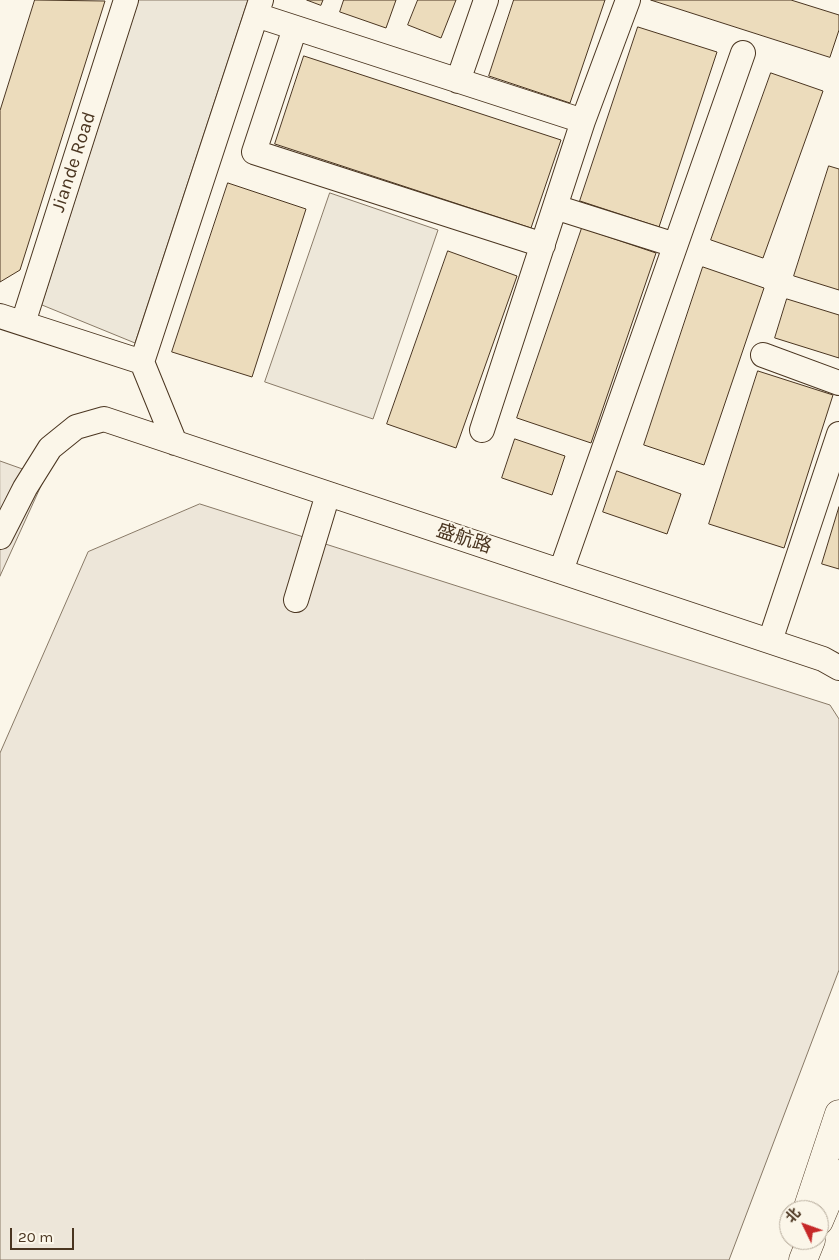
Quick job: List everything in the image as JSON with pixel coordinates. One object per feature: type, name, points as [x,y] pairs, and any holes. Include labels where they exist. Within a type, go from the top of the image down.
[{"type":"main road","points":[[810,1200],[839,1114]]},
{"type":"main road","points":[[828,1200],[839,1174]]},
{"type":"street","name":"Jiande Road","points":[[23,323],[126,0]]},
{"type":"street","points":[[458,80],[486,0]]},
{"type":"street","points":[[482,430],[583,121],[628,0]]},
{"type":"street","points":[[175,443],[142,362],[259,7],[295,28],[583,121]]},
{"type":"street","points":[[295,28],[254,152],[543,245]]},
{"type":"street","points":[[561,572],[743,53]]},
{"type":"street","points":[[555,207],[675,245]]},
{"type":"street","points":[[0,316],[142,362]]},
{"type":"street","points":[[763,355],[839,383]]},
{"type":"street","name":"盛航路","points":[[0,536],[25,488],[50,448],[76,427],[104,419],[834,662]]},
{"type":"street","points":[[770,641],[839,434]]},
{"type":"street","points":[[296,600],[328,494]]},
{"type":"shaded area","points":[[139,0],[248,0],[135,343],[42,305]]},
{"type":"shaded area","points":[[330,193],[438,230],[373,419],[265,382]]},
{"type":"shaded area","points":[[0,461],[45,477],[0,576]]},
{"type":"shaded area","points":[[200,504],[830,705],[839,719],[839,970],[729,1260],[0,1260],[0,753],[88,552]]},
{"type":"building","points":[[35,0],[105,1],[20,270],[0,282],[0,111]]},
{"type":"building","points":[[307,0],[323,0],[321,5]]},
{"type":"building","points":[[344,0],[396,0],[386,28],[340,12]]},
{"type":"building","points":[[418,0],[456,0],[441,38],[408,25]]},
{"type":"building","points":[[514,0],[605,0],[570,103],[489,76]]},
{"type":"building","points":[[651,0],[791,0],[839,15],[839,30],[830,57]]},
{"type":"building","points":[[638,27],[717,52],[659,227],[580,201]]},
{"type":"building","points":[[304,56],[561,140],[531,228],[275,144]]},
{"type":"building","points":[[771,73],[823,91],[763,258],[711,240]]},
{"type":"building","points":[[829,166],[839,169],[839,290],[794,276]]},
{"type":"building","points":[[228,183],[306,209],[252,377],[172,352]]},
{"type":"building","points":[[582,228],[656,253],[591,443],[517,418]]},
{"type":"building","points":[[448,251],[517,276],[456,448],[387,424]]},
{"type":"building","points":[[703,267],[764,288],[704,465],[644,445]]},
{"type":"building","points":[[787,299],[839,315],[839,358],[775,338]]},
{"type":"building","points":[[758,371],[833,395],[784,548],[709,524]]},
{"type":"building","points":[[515,439],[565,456],[552,495],[502,478]]},
{"type":"building","points":[[617,471],[681,494],[667,534],[603,512]]},
{"type":"building","points":[[839,507],[839,569],[822,564]]}]
